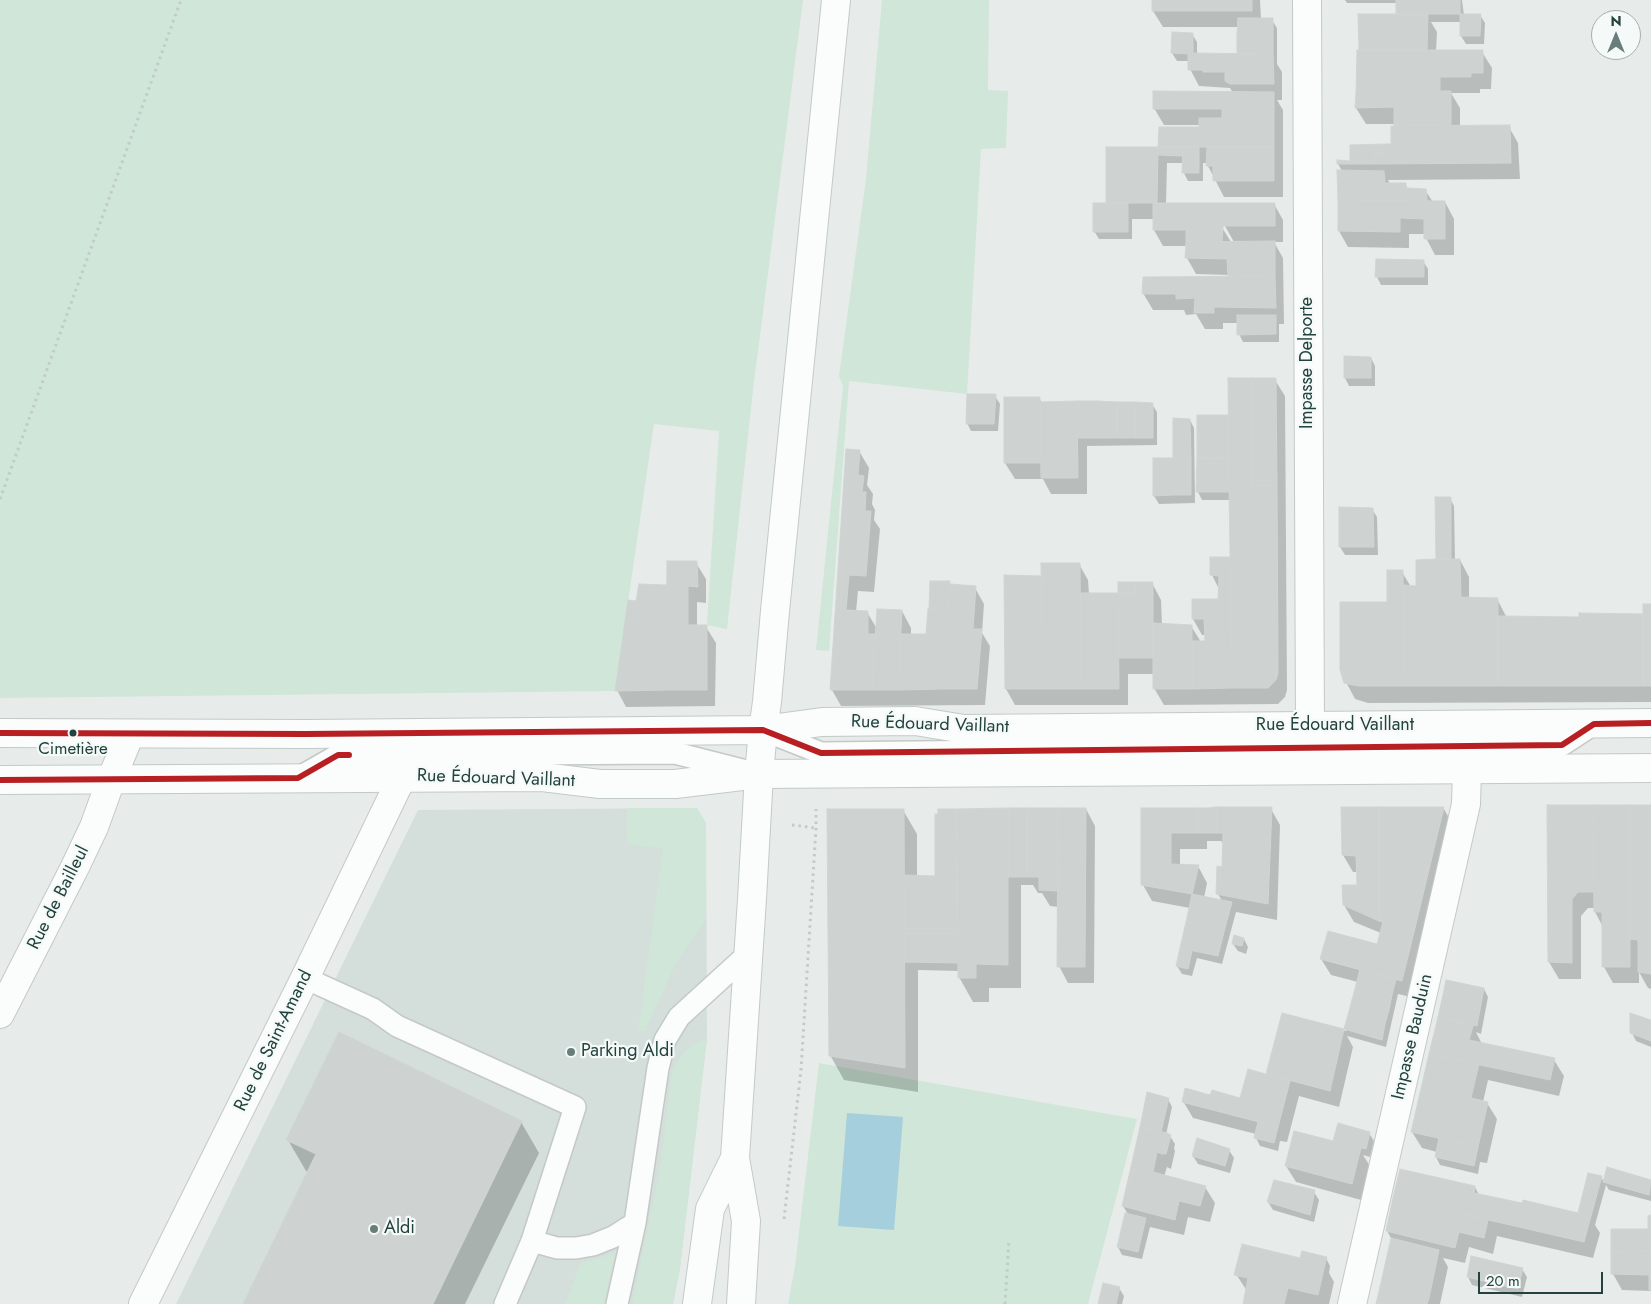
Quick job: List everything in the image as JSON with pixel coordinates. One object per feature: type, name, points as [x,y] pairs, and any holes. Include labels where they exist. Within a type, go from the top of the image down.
[{"type":"main road","points":[[741,1304],[746,1221],[734,1158],[758,774],[767,702],[777,582],[836,0]]},
{"type":"main road","name":"Impasse Delporte","points":[[1306,0],[1308,698],[1310,726]]},
{"type":"main road","name":"Rue Édouard Vaillant","points":[[0,733],[130,734],[762,730],[822,722],[905,721],[964,729],[1651,723]]},
{"type":"main road","name":"Rue de Bailleul","points":[[0,1014],[94,827],[130,734]]},
{"type":"main road","name":"Rue Édouard Vaillant","points":[[0,780],[542,777],[600,784],[675,784],[758,774],[1651,768]]},
{"type":"main road","name":"Impasse Bauduin","points":[[1352,1304],[1466,804],[1467,769]]},
{"type":"main road","name":"Rue de Saint-Amand","points":[[143,1304],[306,978],[402,777]]},
{"type":"main road","points":[[697,1304],[710,1209],[734,1158]]},
{"type":"lane","points":[[762,730],[821,753],[1562,745],[1594,724]]},
{"type":"lane","points":[[298,778],[338,755],[675,753],[758,774]]},
{"type":"lane","points":[[617,1304],[635,1223],[658,1068],[665,1040],[679,1017],[748,954]]},
{"type":"lane","points":[[306,978],[373,1009],[397,1026],[575,1107],[532,1241],[504,1304]]},
{"type":"lane","points":[[532,1241],[557,1248],[576,1248],[593,1245],[613,1237],[635,1223]]},
{"type":"path","points":[[0,498],[181,0]]},
{"type":"path","points":[[784,1222],[801,1070],[816,807]]},
{"type":"path","points":[[1005,1304],[1010,1240]]},
{"type":"shaded area","points":[[697,808],[706,823],[707,1038],[680,1268],[673,1304],[176,1304],[418,810]]},
{"type":"green space","points":[[0,0],[803,0],[753,390],[727,629],[707,625],[719,431],[654,424],[615,691],[0,698]]},
{"type":"green space","points":[[882,0],[989,0],[988,90],[1008,91],[1006,148],[981,149],[967,394],[849,381],[829,651],[816,650],[843,386],[839,376],[866,179]]},
{"type":"green space","points":[[627,808],[697,808],[706,823],[706,920],[676,963],[645,1031],[638,1031],[663,849],[627,844]]},
{"type":"green space","points":[[707,1038],[680,1268],[673,1304],[632,1304],[660,1168],[672,1072],[682,1054],[693,1044]]},
{"type":"green space","points":[[819,1063],[1137,1119],[1088,1304],[788,1304],[795,1266]]},
{"type":"green space","points":[[615,1252],[604,1304],[565,1304],[581,1262],[597,1259]]},
{"type":"water","points":[[847,1113],[903,1117],[894,1230],[838,1226]]},
{"type":"building","points":[[1152,0],[1252,0],[1252,11],[1152,11]]},
{"type":"building","points":[[1396,0],[1460,0],[1460,14],[1396,14]]},
{"type":"building","points":[[1358,14],[1428,14],[1427,50],[1359,50]]},
{"type":"building","points":[[1460,14],[1481,14],[1480,36],[1460,36]]},
{"type":"building","points":[[1238,18],[1273,18],[1273,36],[1237,35]]},
{"type":"building","points":[[1172,32],[1193,33],[1193,54],[1171,53]]},
{"type":"building","points":[[1237,35],[1273,36],[1273,54],[1237,54]]},
{"type":"building","points":[[1357,50],[1483,50],[1483,73],[1471,73],[1471,77],[1440,77],[1440,91],[1356,92]]},
{"type":"building","points":[[1188,53],[1273,54],[1274,84],[1230,84],[1225,81],[1225,72],[1188,70]]},
{"type":"building","points":[[1153,91],[1274,92],[1274,147],[1158,147],[1159,127],[1199,127],[1199,118],[1222,118],[1222,109],[1153,109]]},
{"type":"building","points":[[1451,91],[1451,125],[1394,126],[1394,107],[1355,108],[1356,92]]},
{"type":"building","points":[[1510,125],[1511,163],[1374,164],[1375,153],[1389,153],[1388,144],[1391,144],[1391,126]]},
{"type":"building","points":[[1388,144],[1389,153],[1375,153],[1374,161],[1350,161],[1350,145]]},
{"type":"building","points":[[1106,147],[1158,147],[1157,203],[1106,203]]},
{"type":"building","points":[[1158,147],[1183,147],[1183,156],[1158,155]]},
{"type":"building","points":[[1183,147],[1199,147],[1199,173],[1182,173]]},
{"type":"building","points":[[1207,147],[1274,147],[1274,181],[1213,181],[1213,166],[1206,166]]},
{"type":"building","points":[[1337,160],[1374,161],[1374,164],[1337,164]]},
{"type":"building","points":[[1337,170],[1384,171],[1385,183],[1406,183],[1406,188],[1426,189],[1427,201],[1338,200]]},
{"type":"building","points":[[1338,200],[1445,201],[1445,239],[1424,239],[1424,219],[1400,218],[1400,232],[1338,231]]},
{"type":"building","points":[[1093,203],[1128,203],[1128,232],[1093,232]]},
{"type":"building","points":[[1153,203],[1275,203],[1275,226],[1223,226],[1222,241],[1186,242],[1186,230],[1153,230]]},
{"type":"building","points":[[1275,241],[1275,276],[1228,277],[1227,259],[1185,258],[1186,242]]},
{"type":"building","points":[[1376,259],[1424,260],[1424,277],[1375,277]]},
{"type":"building","points":[[1275,276],[1276,308],[1214,307],[1214,313],[1194,313],[1195,298],[1176,299],[1176,294],[1142,294],[1143,277]]},
{"type":"building","points":[[1237,315],[1276,315],[1276,334],[1237,335]]},
{"type":"building","points":[[1344,356],[1371,357],[1371,378],[1344,378]]},
{"type":"building","points":[[1228,378],[1252,378],[1252,485],[1229,484]]},
{"type":"building","points":[[1252,378],[1276,378],[1277,485],[1252,485]]},
{"type":"building","points":[[967,394],[981,394],[979,424],[966,424]]},
{"type":"building","points":[[981,394],[996,394],[994,424],[979,424]]},
{"type":"building","points":[[1004,397],[1040,397],[1041,463],[1004,463]]},
{"type":"building","points":[[1077,401],[1097,401],[1098,438],[1078,438]]},
{"type":"building","points":[[1077,401],[1078,478],[1041,478],[1040,402]]},
{"type":"building","points":[[1097,401],[1117,402],[1117,438],[1098,438]]},
{"type":"building","points":[[1117,402],[1135,402],[1135,438],[1117,438]]},
{"type":"building","points":[[1135,402],[1153,403],[1153,438],[1135,438]]},
{"type":"building","points":[[1197,415],[1228,415],[1229,458],[1197,458]]},
{"type":"building","points":[[1173,418],[1190,419],[1191,459],[1173,458]]},
{"type":"building","points":[[846,449],[860,450],[858,475],[864,476],[862,492],[866,492],[865,511],[871,511],[866,576],[849,575],[846,610],[868,611],[868,634],[875,634],[872,690],[830,690]]},
{"type":"building","points":[[1153,458],[1173,458],[1172,495],[1153,496]]},
{"type":"building","points":[[1173,458],[1191,459],[1191,495],[1172,495]]},
{"type":"building","points":[[1197,458],[1214,458],[1213,492],[1196,492]]},
{"type":"building","points":[[1214,458],[1229,458],[1229,492],[1213,492]]},
{"type":"building","points":[[1229,484],[1252,485],[1251,688],[1232,688]]},
{"type":"building","points":[[1252,485],[1277,485],[1278,673],[1276,680],[1268,688],[1251,688]]},
{"type":"building","points":[[1435,497],[1451,497],[1451,559],[1436,559]]},
{"type":"building","points":[[1339,507],[1373,508],[1374,547],[1339,547]]},
{"type":"building","points":[[1210,557],[1230,557],[1232,688],[1192,689],[1192,641],[1205,641],[1204,619],[1192,619],[1192,599],[1218,599],[1219,576],[1210,575]]},
{"type":"building","points":[[1436,559],[1439,686],[1404,686],[1403,585],[1416,586],[1416,560]]},
{"type":"building","points":[[1436,559],[1460,559],[1461,597],[1498,598],[1498,686],[1439,686]]},
{"type":"building","points":[[667,561],[697,561],[698,587],[688,586],[688,625],[707,625],[707,690],[666,690]]},
{"type":"building","points":[[1041,563],[1080,563],[1081,689],[1043,689]]},
{"type":"building","points":[[1387,570],[1403,570],[1404,686],[1358,686],[1344,683],[1340,670],[1340,602],[1387,602]]},
{"type":"building","points":[[1004,575],[1042,576],[1043,689],[1005,689]]},
{"type":"building","points":[[930,581],[950,581],[948,610],[929,609]]},
{"type":"building","points":[[1118,582],[1135,582],[1135,593],[1118,593]]},
{"type":"building","points":[[1135,582],[1153,582],[1153,658],[1119,658],[1118,593],[1135,593]]},
{"type":"building","points":[[639,584],[667,585],[666,690],[615,691],[628,600],[636,601]]},
{"type":"building","points":[[950,584],[976,586],[973,629],[982,629],[977,689],[942,689]]},
{"type":"building","points":[[1080,593],[1118,593],[1119,689],[1081,689]]},
{"type":"building","points":[[1643,604],[1651,604],[1651,686],[1643,686]]},
{"type":"building","points":[[877,609],[902,610],[898,690],[872,690]]},
{"type":"building","points":[[928,609],[948,610],[942,689],[898,690],[901,634],[926,634]]},
{"type":"building","points":[[1579,613],[1643,614],[1643,686],[1578,686]]},
{"type":"building","points":[[1498,616],[1579,617],[1578,686],[1498,686]]},
{"type":"building","points":[[1153,623],[1192,625],[1192,689],[1153,689]]},
{"type":"building","points":[[1547,805],[1593,805],[1594,892],[1578,892],[1572,899],[1572,963],[1548,962]]},
{"type":"building","points":[[1593,805],[1630,805],[1630,967],[1602,967],[1602,912],[1594,912]]},
{"type":"building","points":[[1630,805],[1651,805],[1651,974],[1638,972],[1638,940],[1630,939]]},
{"type":"building","points":[[1216,807],[1216,833],[1207,833],[1208,808]]},
{"type":"building","points":[[1216,807],[1272,807],[1268,904],[1216,894],[1217,866],[1222,867],[1223,833],[1216,833]]},
{"type":"building","points":[[1341,807],[1379,807],[1379,921],[1343,905],[1342,885],[1357,885],[1356,856],[1342,855]]},
{"type":"building","points":[[1379,807],[1444,807],[1414,932],[1379,921]]},
{"type":"building","points":[[1008,808],[1008,965],[976,964],[976,978],[958,978],[957,809]]},
{"type":"building","points":[[1008,808],[1027,808],[1027,877],[1008,877]]},
{"type":"building","points":[[1027,808],[1058,808],[1058,891],[1039,890],[1039,877],[1027,877]]},
{"type":"building","points":[[1058,808],[1086,808],[1085,967],[1057,967]]},
{"type":"building","points":[[1141,808],[1198,808],[1198,833],[1171,833],[1171,864],[1199,865],[1192,894],[1141,885]]},
{"type":"building","points":[[1198,808],[1208,808],[1207,833],[1198,833]]},
{"type":"building","points":[[827,809],[904,809],[905,1068],[829,1056]]},
{"type":"building","points":[[938,809],[957,809],[957,933],[904,933],[904,875],[935,876],[935,814],[938,814]]},
{"type":"building","points":[[1192,894],[1232,902],[1224,932],[1186,922]]},
{"type":"building","points":[[1186,922],[1224,932],[1218,956],[1180,948]]},
{"type":"building","points":[[1383,922],[1414,932],[1402,981],[1320,959],[1328,931],[1377,944]]},
{"type":"building","points":[[904,933],[957,933],[957,963],[904,962]]},
{"type":"building","points":[[1234,935],[1244,938],[1242,946],[1232,944]]},
{"type":"building","points":[[1180,948],[1192,951],[1188,969],[1176,966]]},
{"type":"building","points":[[1360,969],[1396,979],[1392,995],[1356,985]]},
{"type":"building","points":[[1446,980],[1484,988],[1481,1004],[1443,995]]},
{"type":"building","points":[[1356,985],[1392,995],[1389,1010],[1352,1000]]},
{"type":"building","points":[[1443,995],[1481,1004],[1477,1026],[1438,1017]]},
{"type":"building","points":[[1352,1000],[1389,1010],[1385,1024],[1348,1015]]},
{"type":"building","points":[[1282,1013],[1344,1029],[1330,1091],[1266,1074]]},
{"type":"building","points":[[1630,1013],[1651,1020],[1651,1041],[1630,1033]]},
{"type":"building","points":[[1348,1015],[1385,1024],[1382,1040],[1344,1029]]},
{"type":"building","points":[[1438,1017],[1473,1026],[1469,1040],[1555,1058],[1550,1080],[1429,1054]]},
{"type":"building","name":"Aldi","points":[[339,1032],[522,1121],[433,1304],[243,1304],[316,1154],[286,1140]]},
{"type":"building","points":[[1429,1054],[1479,1064],[1471,1098],[1488,1102],[1478,1147],[1411,1132]]},
{"type":"building","points":[[1248,1069],[1290,1081],[1278,1127],[1182,1102],[1185,1088],[1210,1095],[1212,1090],[1240,1098]]},
{"type":"building","points":[[1147,1092],[1169,1098],[1161,1132],[1140,1127]]},
{"type":"building","points":[[1258,1122],[1278,1127],[1274,1143],[1254,1138]]},
{"type":"building","points":[[1338,1123],[1370,1132],[1366,1149],[1333,1141]]},
{"type":"building","points":[[1140,1127],[1167,1133],[1162,1154],[1157,1152],[1153,1172],[1206,1186],[1200,1206],[1179,1201],[1175,1220],[1122,1206]]},
{"type":"building","points":[[1294,1131],[1361,1148],[1352,1184],[1285,1166]]},
{"type":"building","points":[[1167,1133],[1171,1135],[1166,1154],[1162,1154]]},
{"type":"building","points":[[1197,1138],[1230,1149],[1225,1166],[1192,1156]]},
{"type":"building","points":[[1439,1138],[1478,1147],[1474,1166],[1435,1157]]},
{"type":"building","points":[[1607,1167],[1651,1180],[1649,1195],[1603,1182]]},
{"type":"building","points":[[1400,1169],[1475,1186],[1474,1193],[1522,1203],[1523,1200],[1591,1216],[1584,1242],[1393,1198]]},
{"type":"building","points":[[1588,1173],[1602,1176],[1591,1216],[1578,1213]]},
{"type":"building","points":[[1274,1180],[1315,1190],[1310,1215],[1267,1202]]},
{"type":"building","points":[[1393,1198],[1488,1220],[1484,1238],[1459,1232],[1455,1248],[1386,1231]]},
{"type":"building","points":[[1125,1213],[1146,1218],[1138,1252],[1117,1247]]},
{"type":"building","points":[[1651,1215],[1651,1251],[1611,1252],[1611,1229],[1648,1229],[1648,1216]]},
{"type":"building","points":[[1391,1238],[1439,1250],[1429,1298],[1380,1287]]},
{"type":"building","points":[[1242,1244],[1325,1264],[1318,1295],[1288,1288],[1284,1304],[1243,1304],[1248,1278],[1234,1275]]},
{"type":"building","points":[[1302,1251],[1327,1257],[1325,1264],[1300,1258]]},
{"type":"building","points":[[1651,1251],[1651,1290],[1649,1290],[1649,1275],[1611,1274],[1611,1252]]},
{"type":"building","points":[[1471,1256],[1523,1268],[1518,1289],[1467,1277]]},
{"type":"building","points":[[1103,1283],[1120,1287],[1116,1304],[1098,1304]]},
{"type":"building","points":[[1380,1287],[1429,1298],[1427,1304],[1376,1304]]},
{"type":"transit line","points":[[0,733],[306,734],[763,730],[821,753],[1562,745],[1594,724],[1651,723]]},
{"type":"transit line","points":[[0,780],[298,778],[338,755],[349,755]]},
{"type":"place","name":"Cimetière","points":[[73,733]]},
{"type":"place","name":"Parking Aldi","points":[[571,1052]]},
{"type":"place","name":"Aldi","points":[[374,1229]]}]
